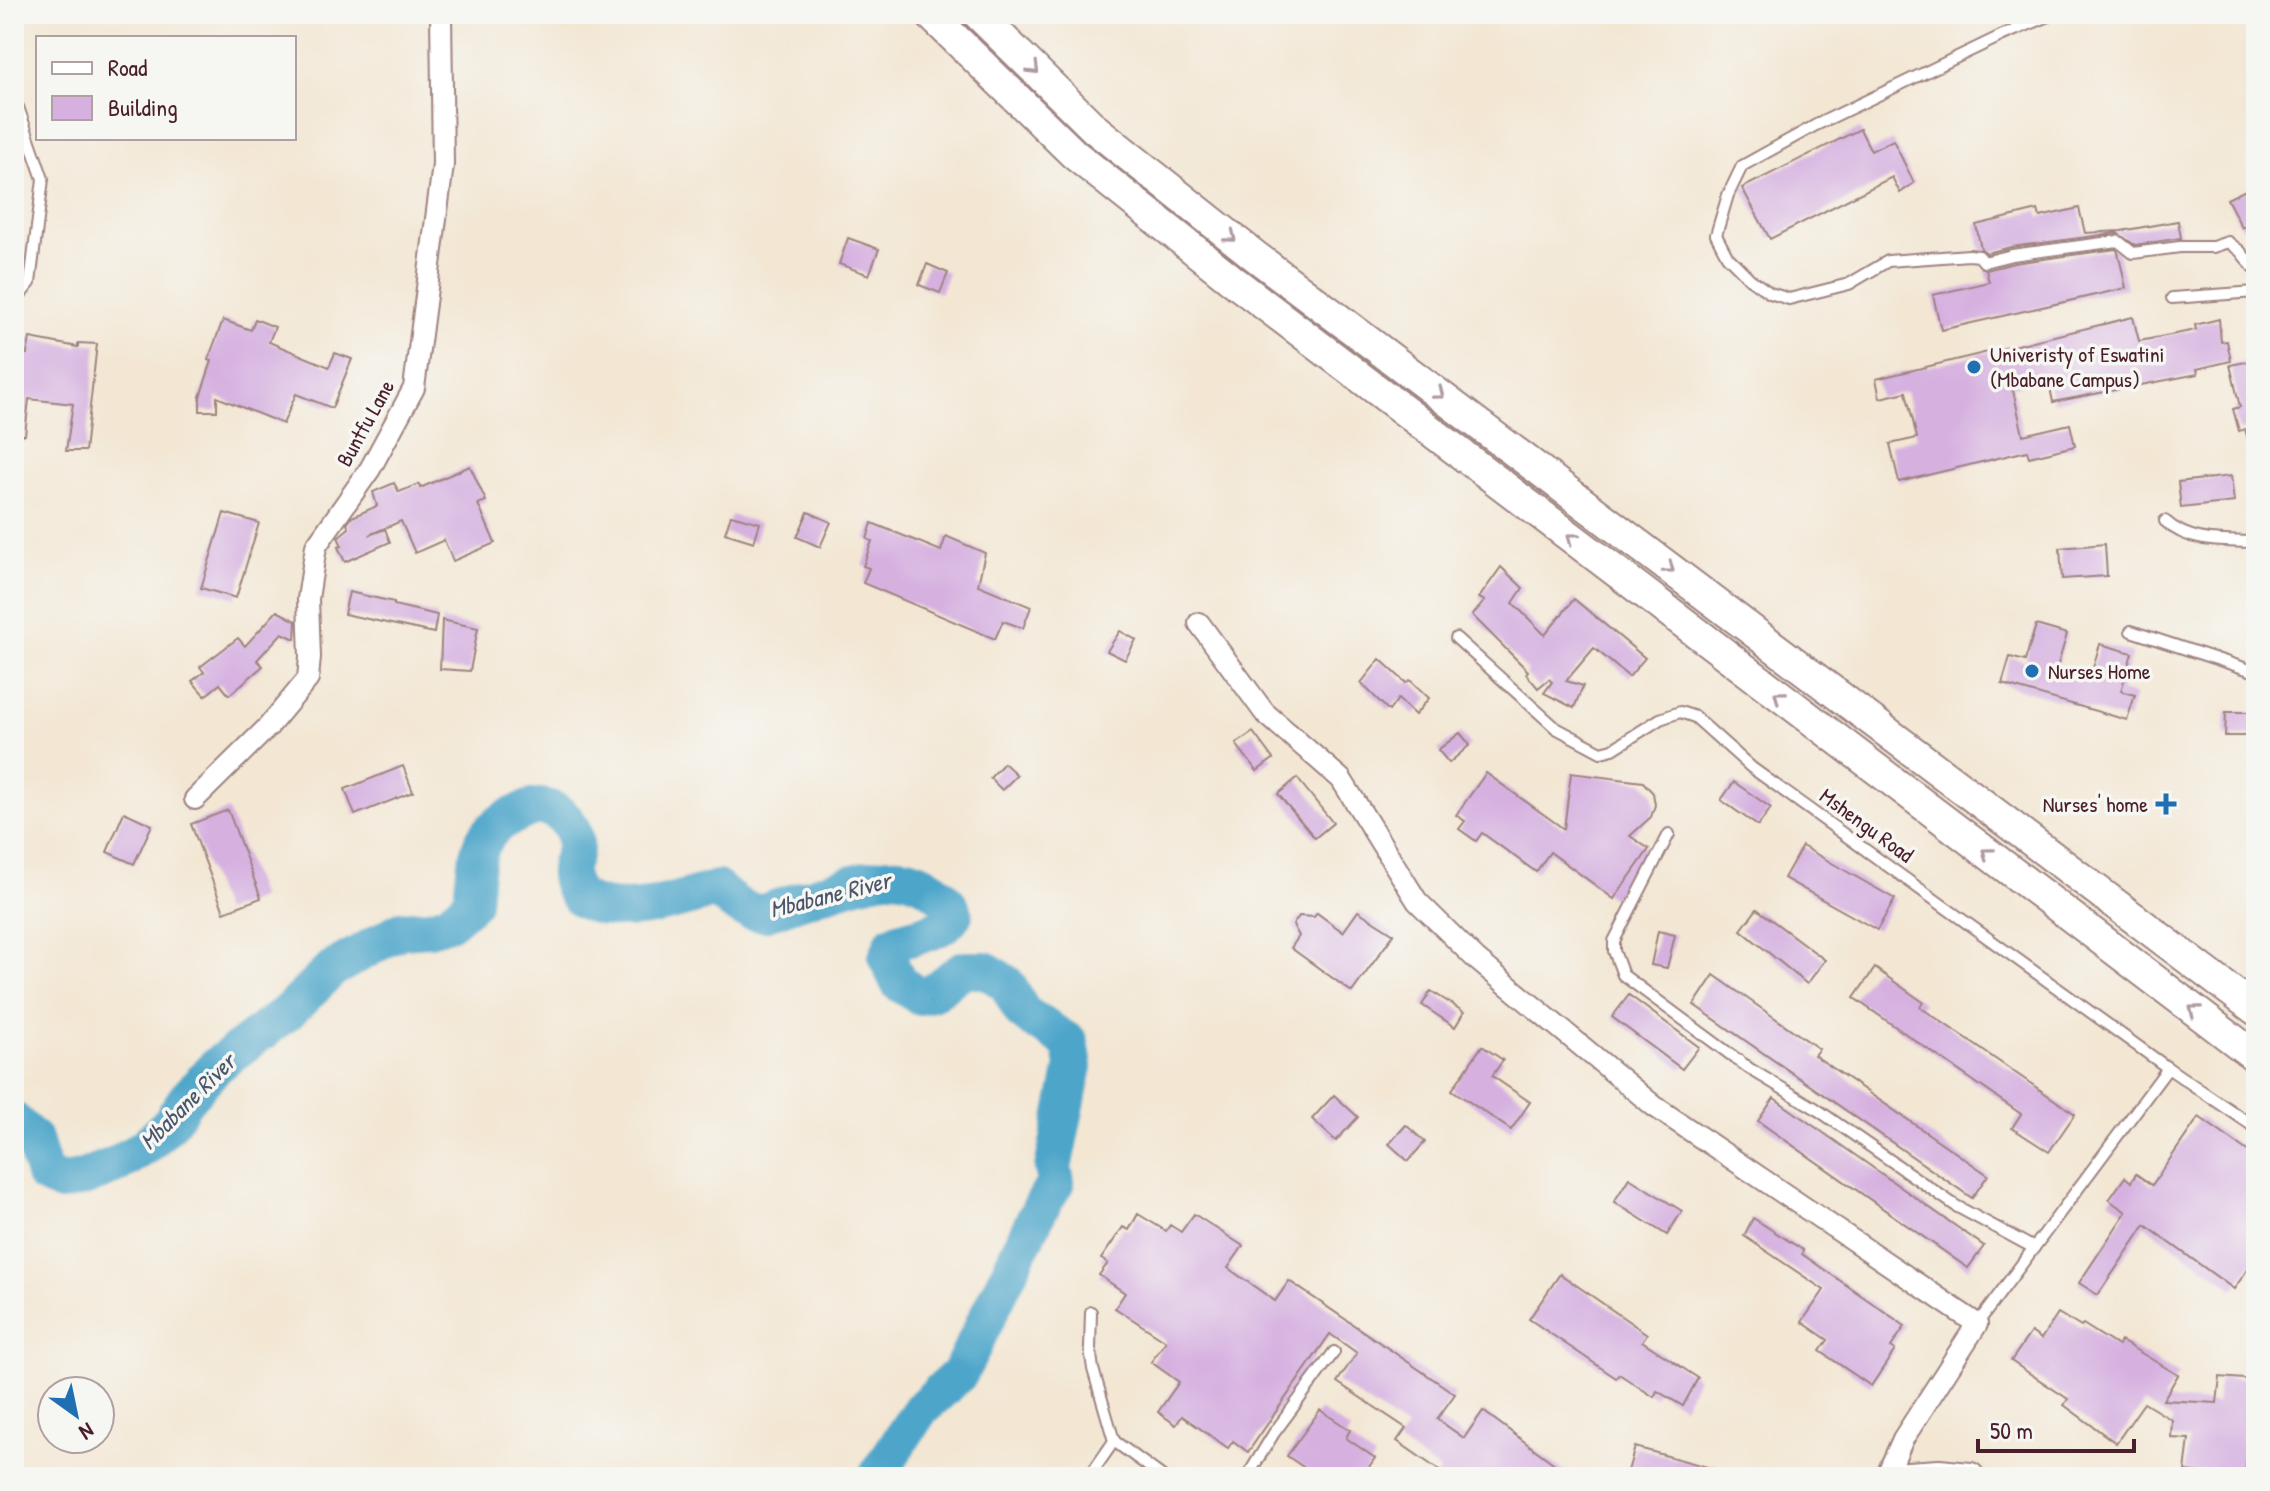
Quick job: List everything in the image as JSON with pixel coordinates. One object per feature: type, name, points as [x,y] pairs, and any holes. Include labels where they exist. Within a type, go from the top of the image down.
[{"type":"main road","points":[[930,14],[1075,155],[1236,283],[2256,1057]]},
{"type":"main road","points":[[978,14],[1095,129],[1255,256],[2256,1010]]},
{"type":"street","name":"Buntfu Lane","points":[[195,799],[268,727],[308,679],[308,599],[316,546],[370,469],[414,388],[443,165],[441,14]]},
{"type":"street","points":[[1199,623],[1264,712],[1341,779],[1417,901],[1476,959],[1654,1106],[1977,1324],[1903,1439],[1886,1477]]},
{"type":"street","points":[[1893,1477],[1939,1474],[1970,1477]]},
{"type":"lane","points":[[2054,14],[2003,35],[1816,125],[1742,166],[1728,195],[1716,235],[1727,256],[1750,279],[1770,293],[1789,299],[1849,284],[1888,261],[1969,255],[1979,256],[1984,262],[2012,255],[2118,241],[2133,253],[2180,247],[2213,247],[2228,242],[2256,271]]},
{"type":"lane","points":[[14,104],[18,107],[43,179],[30,283],[14,302]]},
{"type":"lane","points":[[2172,298],[2256,292]]},
{"type":"lane","points":[[2165,521],[2177,533],[2209,541],[2256,542]]},
{"type":"lane","points":[[2131,631],[2256,672]]},
{"type":"lane","name":"Mshengu Road","points":[[1456,638],[1556,728],[1601,752],[1613,749],[1660,719],[1680,712],[1695,717],[1752,768],[2256,1128]]},
{"type":"lane","points":[[1669,834],[1614,941],[1614,951],[1623,975],[1750,1069],[1815,1108],[1956,1206],[2034,1248]]},
{"type":"lane","points":[[1977,1324],[2168,1068]]},
{"type":"lane","points":[[1091,1312],[1093,1369],[1114,1441],[1163,1477]]},
{"type":"lane","points":[[1247,1477],[1297,1400],[1334,1352]]},
{"type":"lane","points":[[1089,1477],[1114,1441]]},
{"type":"building","points":[[1860,129],[1871,151],[1893,140],[1914,183],[1900,193],[1892,177],[1770,239],[1742,188]]},
{"type":"building","points":[[2256,185],[2256,221],[2242,228],[2227,199]]},
{"type":"building","points":[[2079,208],[2085,233],[2121,231],[2178,221],[2181,238],[2135,245],[2117,233],[1987,253],[1981,249],[1976,225],[2038,210],[2040,217]]},
{"type":"building","points":[[848,238],[879,249],[869,275],[839,264]]},
{"type":"building","points":[[2116,249],[2126,288],[1941,330],[1933,295],[1989,282],[1986,270],[2014,263]]},
{"type":"building","points":[[927,264],[948,273],[940,293],[919,285]]},
{"type":"building","points":[[2133,317],[2139,341],[2196,330],[2195,325],[2219,319],[2221,342],[2227,341],[2231,361],[2197,369],[2198,374],[2053,402],[2048,378],[2012,386],[2023,435],[2070,424],[2075,446],[2029,457],[2027,451],[1899,482],[1890,444],[1917,438],[1906,392],[1880,398],[1876,379]]},
{"type":"building","points":[[255,319],[275,327],[269,342],[329,367],[335,353],[352,359],[332,408],[296,394],[283,424],[217,397],[217,411],[200,411],[200,397],[212,361],[208,360],[223,320],[251,330]]},
{"type":"building","points":[[30,338],[78,347],[78,343],[97,344],[85,451],[66,451],[73,404],[29,399],[25,435],[14,435],[17,353],[27,354]]},
{"type":"building","points":[[2256,360],[2256,446],[2250,447],[2245,429],[2239,431],[2233,409],[2240,407],[2230,365]]},
{"type":"building","points":[[470,466],[486,501],[478,504],[495,543],[453,561],[444,540],[415,553],[401,521],[369,535],[385,529],[390,542],[345,562],[338,547],[342,546],[338,537],[349,528],[347,524],[352,517],[377,506],[373,492],[394,483],[399,492],[419,484],[420,488]]},
{"type":"building","points":[[2231,476],[2234,502],[2181,508],[2178,482]]},
{"type":"building","points":[[808,512],[831,522],[820,547],[797,537]]},
{"type":"building","points":[[224,513],[259,523],[236,598],[201,588]]},
{"type":"building","points":[[731,515],[760,523],[754,542],[725,533]]},
{"type":"building","points":[[872,523],[941,551],[946,536],[985,553],[978,585],[1031,607],[1023,628],[1003,621],[995,639],[863,583],[869,568],[863,566],[872,541],[867,539]]},
{"type":"building","points":[[2105,544],[2107,576],[2062,579],[2060,548]]},
{"type":"building","points":[[1501,567],[1523,588],[1513,603],[1545,635],[1574,599],[1645,658],[1629,677],[1594,648],[1566,681],[1583,686],[1574,708],[1544,693],[1552,682],[1549,679],[1538,688],[1526,674],[1528,671],[1472,615],[1485,601],[1479,598]]},
{"type":"building","points":[[349,592],[437,615],[434,633],[344,614]]},
{"type":"building","points":[[277,611],[296,621],[295,639],[282,633],[257,660],[263,666],[229,695],[220,684],[205,696],[192,681],[204,672],[200,667],[238,638],[245,646]]},
{"type":"building","points":[[442,620],[478,628],[470,671],[440,669]]},
{"type":"building","name":"Nurses Home","points":[[2036,625],[2067,634],[2056,671],[2089,681],[2100,644],[2132,653],[2121,691],[2135,695],[2127,720],[2002,684],[2010,657],[2025,661]]},
{"type":"building","points":[[1120,631],[1136,640],[1125,660],[1107,651]]},
{"type":"building","points":[[1380,659],[1406,683],[1410,680],[1429,698],[1415,715],[1398,699],[1389,711],[1361,683]]},
{"type":"building","points":[[2226,712],[2256,712],[2256,736],[2225,736]]},
{"type":"building","points":[[1253,732],[1273,759],[1257,771],[1236,744]]},
{"type":"building","points":[[1460,733],[1470,745],[1449,763],[1438,750]]},
{"type":"building","points":[[1004,763],[1017,775],[1002,790],[990,778]]},
{"type":"building","points":[[403,766],[413,792],[355,815],[345,789]]},
{"type":"building","points":[[1486,773],[1564,829],[1571,773],[1643,782],[1653,793],[1655,805],[1651,817],[1630,836],[1649,849],[1614,899],[1550,852],[1536,872],[1482,833],[1476,841],[1459,829],[1465,821],[1456,815]]},
{"type":"building","points":[[1297,778],[1333,823],[1315,838],[1278,794]]},
{"type":"building","points":[[1734,782],[1771,808],[1758,826],[1721,800]]},
{"type":"building","points":[[228,810],[261,898],[224,912],[191,824]]},
{"type":"building","points":[[124,812],[152,825],[134,864],[107,852]]},
{"type":"building","points":[[1802,846],[1895,899],[1877,930],[1784,878]]},
{"type":"building","points":[[1757,909],[1825,960],[1807,984],[1741,930]]},
{"type":"building","points":[[1358,911],[1394,934],[1352,992],[1291,948],[1299,936],[1293,925],[1299,916],[1314,917],[1317,913],[1343,932]]},
{"type":"building","points":[[1658,931],[1675,935],[1667,968],[1651,965]]},
{"type":"building","points":[[1875,968],[1923,1002],[1920,1007],[2075,1114],[2049,1152],[2012,1128],[2021,1114],[1854,998]]},
{"type":"building","points":[[1714,975],[1819,1049],[1814,1055],[1988,1175],[1972,1198],[1694,1005]]},
{"type":"building","points":[[1431,991],[1464,1012],[1455,1027],[1422,1005]]},
{"type":"building","points":[[1629,995],[1699,1047],[1682,1069],[1612,1017]]},
{"type":"building","points":[[1482,1046],[1503,1060],[1492,1076],[1530,1102],[1511,1130],[1452,1090]]},
{"type":"building","points":[[1334,1095],[1358,1117],[1336,1141],[1312,1119]]},
{"type":"building","points":[[1774,1098],[1984,1246],[1968,1268],[1758,1121]]},
{"type":"building","points":[[2199,1117],[2256,1157],[2256,1257],[2234,1289],[2145,1225],[2098,1295],[2079,1283],[2126,1212],[2109,1200],[2125,1177],[2131,1182],[2136,1174],[2152,1185]]},
{"type":"building","points":[[1406,1125],[1425,1142],[1408,1161],[1389,1144]]},
{"type":"building","points":[[1629,1178],[1682,1211],[1667,1235],[1614,1202]]},
{"type":"building","points":[[1138,1214],[1166,1231],[1170,1225],[1181,1232],[1194,1214],[1243,1246],[1228,1268],[1275,1301],[1289,1281],[1455,1394],[1437,1419],[1464,1438],[1483,1411],[1572,1477],[1436,1477],[1440,1471],[1397,1441],[1406,1428],[1337,1382],[1357,1353],[1330,1334],[1248,1452],[1233,1441],[1228,1448],[1182,1416],[1176,1425],[1158,1412],[1179,1382],[1151,1362],[1166,1341],[1115,1308],[1125,1293],[1099,1275],[1108,1263],[1101,1259],[1123,1227],[1129,1230]]},
{"type":"building","points":[[1753,1218],[1803,1250],[1802,1254],[1905,1326],[1891,1347],[1895,1350],[1871,1386],[1820,1351],[1828,1340],[1802,1322],[1824,1290],[1744,1236]]},
{"type":"building","points":[[1560,1274],[1647,1334],[1642,1341],[1698,1378],[1683,1406],[1657,1391],[1654,1397],[1619,1374],[1616,1378],[1529,1319]]},
{"type":"building","points":[[2058,1313],[2081,1327],[2083,1324],[2118,1346],[2121,1341],[2178,1375],[2163,1400],[2217,1403],[2220,1377],[2256,1380],[2256,1443],[2248,1442],[2245,1477],[2185,1471],[2189,1439],[2171,1438],[2172,1420],[2144,1403],[2116,1443],[2064,1405],[2068,1399],[2011,1361],[2031,1332],[2041,1339]]},
{"type":"building","points":[[1320,1410],[1350,1430],[1346,1438],[1375,1458],[1362,1477],[1318,1477],[1287,1456]]},
{"type":"building","points":[[1635,1447],[1725,1472],[1724,1477],[1651,1477],[1628,1471]]},
{"type":"waterway","name":"Mbabane River","points":[[14,1121],[34,1140],[44,1175],[61,1183],[116,1165],[146,1146],[170,1123],[186,1099],[216,1066],[288,1012],[332,969],[401,930],[430,928],[449,922],[472,902],[476,864],[486,838],[510,817],[530,809],[548,808],[562,817],[572,830],[575,850],[569,874],[571,884],[581,899],[617,909],[668,903],[717,889],[738,906],[763,913],[872,879],[901,876],[917,880],[940,894],[954,914],[935,930],[893,943],[887,958],[899,983],[919,996],[932,993],[962,970],[986,970],[1007,984],[1023,1013],[1070,1043],[1074,1066],[1053,1168],[1056,1182],[1039,1210],[960,1373],[920,1410],[876,1477]]},
{"type":"place","name":"Univeristy of Eswatini (Mbabane Campus)","points":[[1974,367]]},
{"type":"place","name":"Nurses Home","points":[[2032,671]]},
{"type":"place","name":"Nurses' home","points":[[2166,804]]}]
